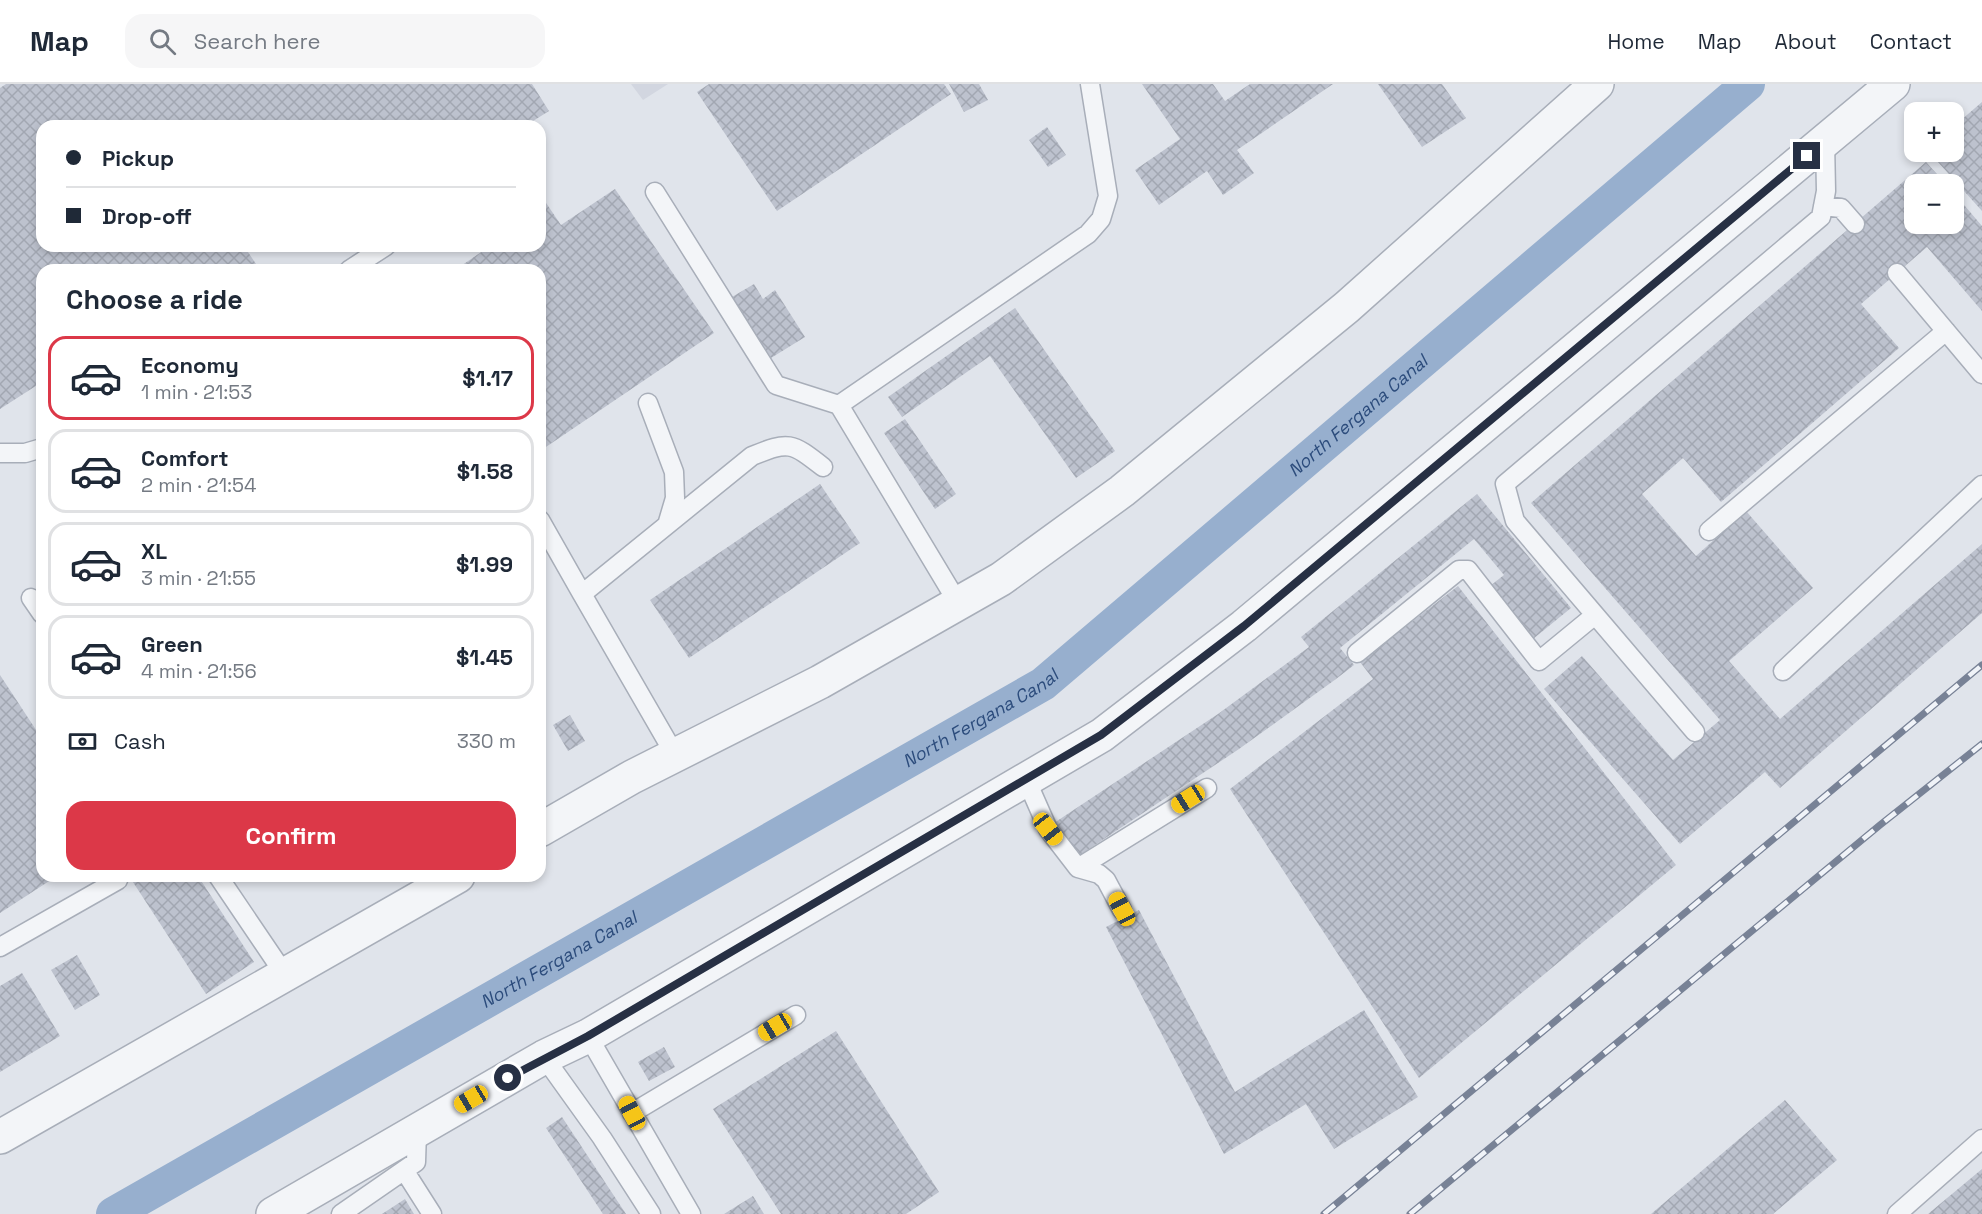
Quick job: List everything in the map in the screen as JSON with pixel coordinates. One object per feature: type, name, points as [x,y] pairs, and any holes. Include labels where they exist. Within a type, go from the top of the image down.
[{"type":"street","points":[[546,827],[632,777],[820,682],[1001,579],[1122,491],[1347,307],[1597,84]]},
{"type":"street","points":[[273,1214],[544,1057],[588,1036],[1101,735],[1244,626],[1893,84]]},
{"type":"street","points":[[0,1137],[448,882]]},
{"type":"lane","points":[[839,405],[1088,234],[1101,219],[1108,196],[1090,84]]},
{"type":"lane","points":[[1695,732],[1515,521],[1505,484],[1813,226],[1821,217],[1826,191],[1825,141]]},
{"type":"lane","points":[[655,192],[776,385],[839,405],[958,603]]},
{"type":"lane","points":[[1823,206],[1841,208],[1855,224]]},
{"type":"lane","points":[[358,264],[377,252]]},
{"type":"lane","points":[[1897,273],[1982,374]]},
{"type":"lane","points":[[1709,531],[1946,331]]},
{"type":"lane","points":[[648,403],[674,472],[675,498],[667,525]]},
{"type":"lane","points":[[582,594],[752,456],[778,446],[800,449],[823,467]]},
{"type":"lane","points":[[0,453],[24,453],[36,450]]},
{"type":"lane","points":[[1783,671],[1982,485]]},
{"type":"lane","points":[[546,531],[675,755]]},
{"type":"lane","points":[[1357,652],[1459,570],[1468,570],[1539,661],[1596,615]]},
{"type":"lane","points":[[32,598],[36,604]]},
{"type":"lane","points":[[1026,779],[1048,829],[1078,868],[1099,874],[1106,880],[1122,909]]},
{"type":"lane","points":[[1078,868],[1207,788]]},
{"type":"lane","points":[[0,947],[114,882]]},
{"type":"lane","points":[[222,882],[285,975]]},
{"type":"lane","points":[[632,1113],[796,1015]]},
{"type":"lane","points":[[588,1036],[690,1214]]},
{"type":"lane","points":[[544,1057],[602,1138],[651,1214]]},
{"type":"lane","points":[[341,1214],[416,1162],[417,1131]]},
{"type":"lane","points":[[1897,1214],[1982,1140]]},
{"type":"lane","points":[[404,1170],[432,1214]]},
{"type":"shaded area","points":[[631,84],[668,84],[643,100]]},
{"type":"building","points":[[6,84],[532,84],[549,111],[535,120],[36,120],[36,252],[248,252],[256,264],[36,264],[36,386],[0,409],[0,88]]},
{"type":"building","points":[[709,84],[944,84],[951,94],[777,211],[697,92]]},
{"type":"building","points":[[949,84],[979,84],[988,100],[964,112]]},
{"type":"building","points":[[1142,84],[1213,84],[1225,101],[1250,84],[1333,84],[1237,150],[1254,173],[1223,195],[1207,171],[1159,205],[1135,170],[1180,139]]},
{"type":"building","points":[[1378,84],[1442,84],[1466,118],[1422,147]]},
{"type":"building","points":[[1982,102],[1982,211],[1964,191],[1964,174],[1949,174],[1938,162],[1964,162],[1964,118]]},
{"type":"building","points":[[1047,127],[1066,155],[1048,167],[1029,140]]},
{"type":"building","points":[[1926,162],[1937,174],[1912,174]]},
{"type":"building","points":[[1904,181],[1904,234],[1964,234],[1964,205],[1982,226],[1982,311],[1927,247],[1861,304],[1899,348],[1721,502],[1683,458],[1642,494],[1696,556],[1746,511],[1813,588],[1729,661],[1780,719],[1982,544],[1982,613],[1780,788],[1765,772],[1680,844],[1544,689],[1582,656],[1673,760],[1720,720],[1531,503]]},
{"type":"building","points":[[615,189],[714,333],[546,447],[546,264],[464,264],[481,252],[546,252],[546,203],[561,225]]},
{"type":"building","points":[[754,284],[763,299],[775,290],[805,337],[771,358],[732,297]]},
{"type":"building","points":[[1015,308],[1115,451],[1076,478],[990,356],[902,417],[888,397]]},
{"type":"building","points":[[905,419],[956,494],[935,509],[884,433]]},
{"type":"building","points":[[820,484],[860,543],[689,658],[650,600]]},
{"type":"building","points":[[1477,494],[1571,608],[1533,639],[1490,586],[1504,575],[1474,539],[1340,648],[1354,665],[1239,749],[1077,857],[1054,823],[1218,714],[1309,647],[1301,637]]},
{"type":"building","points":[[1458,586],[1676,865],[1419,1078],[1230,789],[1373,679],[1360,662]]},
{"type":"building","points":[[0,675],[36,730],[36,882],[48,882],[0,913]]},
{"type":"building","points":[[570,715],[585,741],[568,751],[553,725]]},
{"type":"building","points":[[133,882],[202,882],[254,962],[206,994]]},
{"type":"building","points":[[1139,910],[1235,1092],[1364,1010],[1418,1097],[1334,1149],[1306,1104],[1224,1154],[1106,927]]},
{"type":"building","points":[[77,955],[100,995],[75,1010],[51,970]]},
{"type":"building","points":[[22,973],[60,1036],[0,1072],[0,986]]},
{"type":"building","points":[[836,1031],[939,1192],[906,1214],[781,1214],[713,1109]]},
{"type":"building","points":[[664,1047],[675,1067],[649,1081],[638,1062]]},
{"type":"building","points":[[1785,1100],[1837,1160],[1773,1214],[1651,1214]]},
{"type":"building","points":[[562,1117],[626,1214],[603,1214],[546,1128]]},
{"type":"building","points":[[1982,1169],[1982,1214],[1928,1214]]},
{"type":"building","points":[[753,1196],[764,1214],[724,1214]]},
{"type":"building","points":[[405,1199],[414,1214],[382,1214]]},
{"type":"waterway","name":"North Fergana Canal","points":[[113,1214],[1043,684],[1748,84]]},
{"type":"railway","points":[[1324,1214],[1982,665]]},
{"type":"railway","points":[[1410,1214],[1880,825],[1982,744]]},
{"type":"route","points":[[508,1078],[544,1057],[588,1036],[1101,735],[1244,626],[1807,156]]}]
